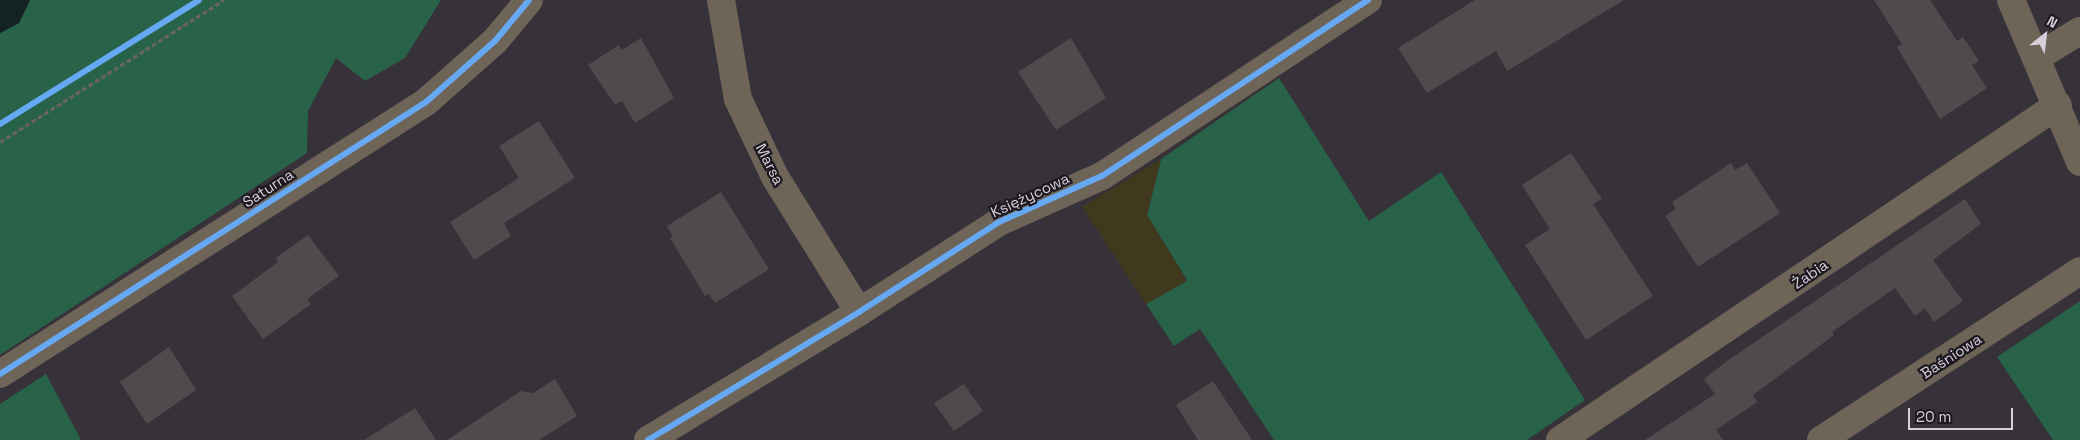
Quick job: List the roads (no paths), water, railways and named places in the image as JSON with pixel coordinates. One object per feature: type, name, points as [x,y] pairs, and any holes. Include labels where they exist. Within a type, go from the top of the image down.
[{"type":"street","name":"Saturna","points":[[0,374],[426,102],[495,41],[529,0]]},
{"type":"street","name":"Marsa","points":[[721,0],[738,99],[775,177],[859,312]]},
{"type":"street","name":"Księżycowa","points":[[648,440],[859,312],[999,222],[1102,176],[1368,0]]},
{"type":"street","points":[[2011,0],[2058,105],[2080,162]]},
{"type":"street","points":[[2037,57],[2080,31]]},
{"type":"street","name":"Żabia","points":[[1560,440],[2058,105]]},
{"type":"street","name":"Baśniowa","points":[[1821,440],[2080,271]]}]
